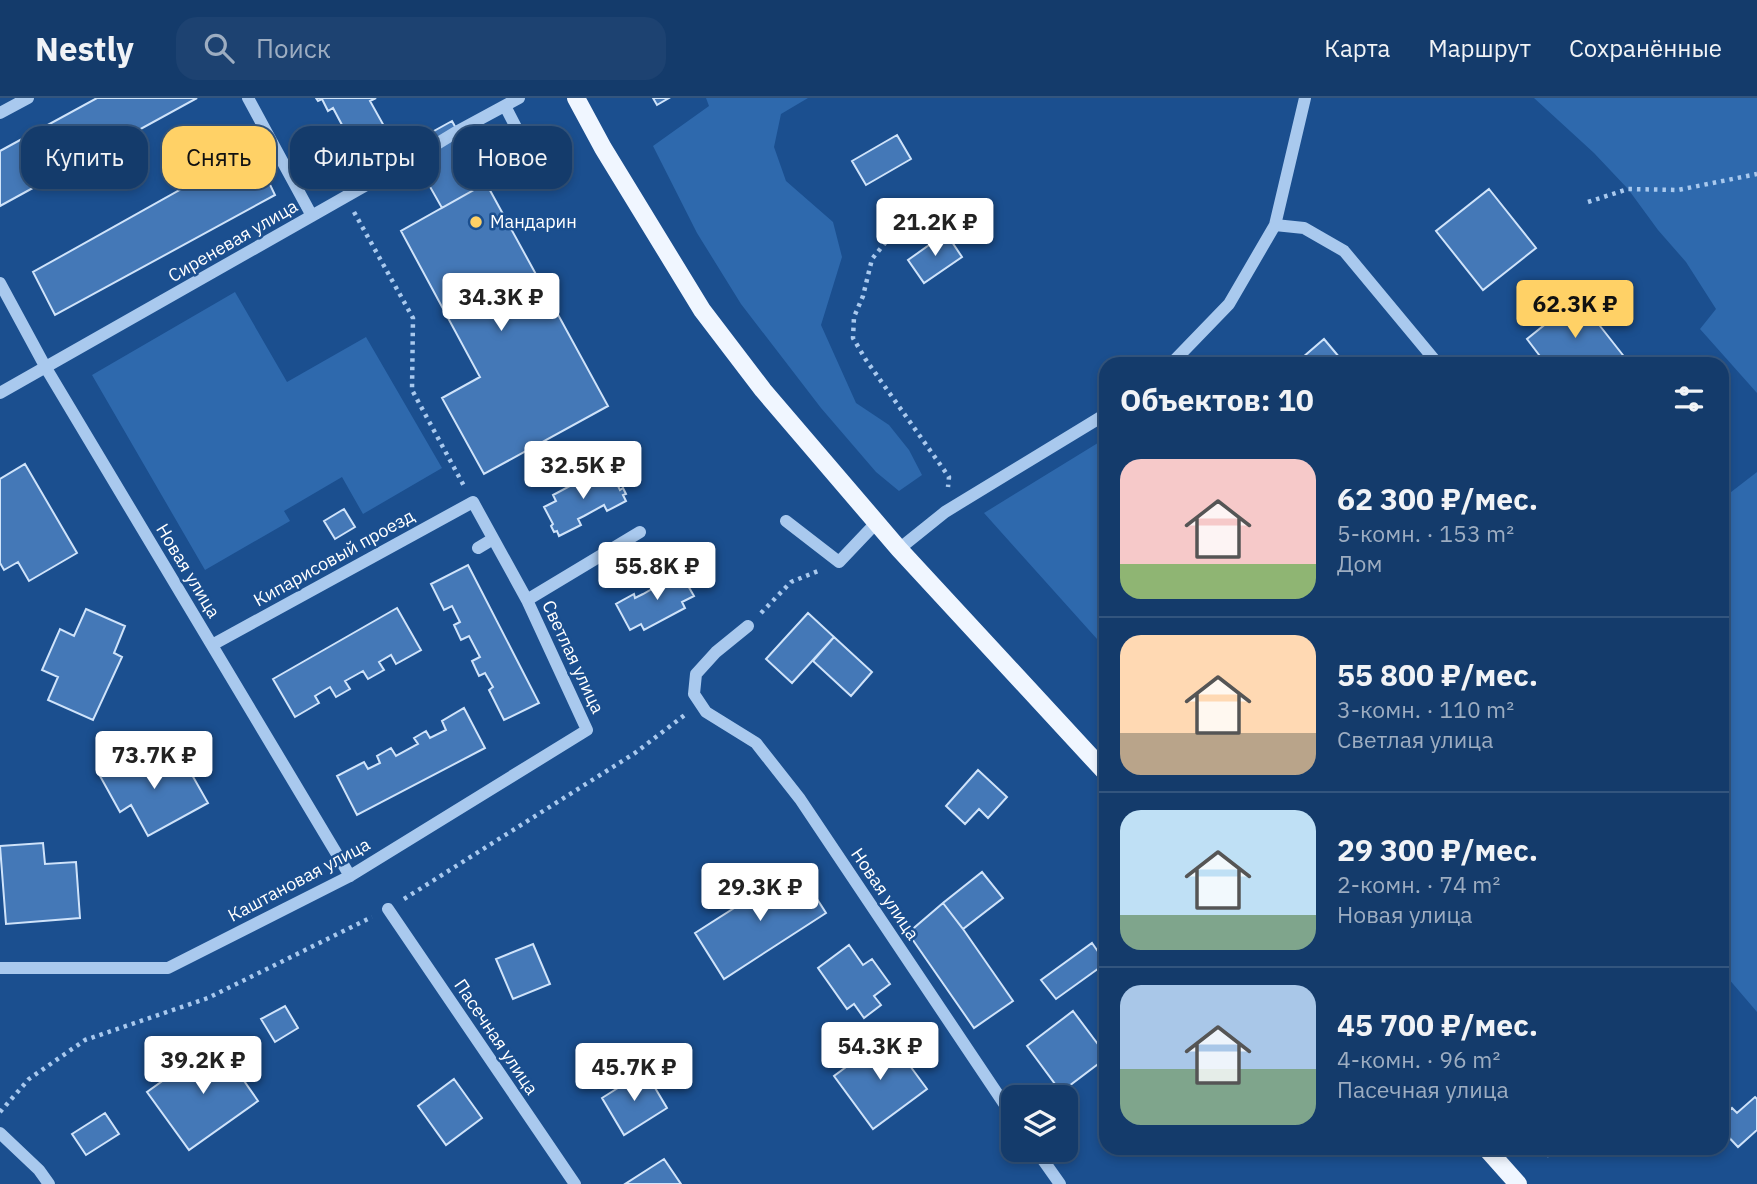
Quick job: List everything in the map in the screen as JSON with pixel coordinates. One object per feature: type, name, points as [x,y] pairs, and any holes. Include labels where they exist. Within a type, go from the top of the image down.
[{"type":"main road","points":[[576,98],[603,148],[702,310],[762,390],[899,549],[1099,765]]},
{"type":"main road","points":[[1492,1155],[1518,1184]]},
{"type":"street","points":[[0,113],[28,98]]},
{"type":"street","points":[[248,98],[312,216]]},
{"type":"street","name":"Сиреневая улица","points":[[0,393],[519,98]]},
{"type":"street","points":[[1178,357],[1229,304],[1275,225],[1305,98]]},
{"type":"street","points":[[505,106],[515,126]]},
{"type":"street","points":[[1275,225],[1304,228],[1344,251],[1432,357]]},
{"type":"street","name":"Новая улица","points":[[0,283],[46,368],[350,877]]},
{"type":"street","points":[[899,549],[945,512],[1099,418]]},
{"type":"street","name":"Светлая улица","points":[[473,502],[527,600],[587,730]]},
{"type":"street","name":"Кипарисовый проезд","points":[[212,645],[473,502]]},
{"type":"street","points":[[786,522],[839,562],[876,523]]},
{"type":"street","name":"Светлая улица","points":[[527,600],[640,532]]},
{"type":"street","points":[[478,548],[493,539]]},
{"type":"street","points":[[704,707],[694,694],[696,674],[716,652],[748,626]]},
{"type":"street","name":"Новая улица","points":[[704,707],[756,743],[800,799],[1001,1099]]},
{"type":"street","name":"Каштановая улица","points":[[0,968],[168,968],[350,877],[587,730]]},
{"type":"street","name":"Пасечная улица","points":[[388,909],[575,1184]]},
{"type":"street","points":[[0,1133],[39,1170],[49,1184]]},
{"type":"street","points":[[1044,1162],[1060,1184]]},
{"type":"path","points":[[1588,202],[1628,189],[1678,190],[1757,174]]},
{"type":"path","points":[[346,197],[413,318],[412,390],[473,502]]},
{"type":"path","points":[[934,209],[889,237],[872,259],[863,296],[853,317],[853,338],[949,477],[945,512]]},
{"type":"path","points":[[748,626],[791,583],[839,562]]},
{"type":"path","points":[[0,1112],[29,1079],[85,1040],[208,998],[388,909],[704,707]]},
{"type":"shaded area","points":[[706,98],[808,98],[781,114],[774,147],[786,181],[833,222],[842,257],[821,325],[856,403],[889,425],[909,450],[922,475],[899,491],[876,472],[821,408],[741,304],[697,233],[653,146],[709,106]]},
{"type":"shaded area","points":[[1534,98],[1757,98],[1757,393],[1729,362],[1729,357],[1725,357],[1700,329],[1716,309],[1686,262],[1628,189],[1594,153]]},
{"type":"shaded area","points":[[235,292],[287,382],[366,337],[442,468],[363,514],[342,477],[284,511],[290,521],[205,570],[92,375]]},
{"type":"shaded area","points":[[1099,442],[1099,641],[984,513]]},
{"type":"shaded area","points":[[1757,472],[1757,1012],[1729,979],[1729,494]]},
{"type":"building","points":[[97,98],[197,98],[146,126],[46,126]]},
{"type":"building","points":[[316,98],[376,98],[370,101],[384,126],[343,126],[333,108],[328,111],[322,99],[318,101]]},
{"type":"building","points":[[653,98],[669,98],[657,105]]},
{"type":"building","points":[[452,121],[455,126],[453,189],[475,189],[442,208],[431,189],[439,189],[439,128]]},
{"type":"building","points":[[897,135],[911,159],[866,185],[852,161]]},
{"type":"building","points":[[21,140],[21,189],[31,189],[0,206],[0,151]]},
{"type":"building","points":[[181,189],[272,189],[275,195],[55,315],[33,272]]},
{"type":"building","points":[[475,189],[489,189],[608,406],[484,474],[442,398],[480,377],[401,231]]},
{"type":"building","points":[[1489,189],[1536,248],[1483,290],[1436,231]]},
{"type":"building","points":[[946,233],[962,257],[924,283],[908,260]]},
{"type":"building","points":[[1578,298],[1624,357],[1541,357],[1527,339]]},
{"type":"building","points":[[1324,339],[1339,357],[1303,357]]},
{"type":"building","points":[[25,464],[77,553],[29,581],[18,562],[4,570],[0,563],[0,479]]},
{"type":"building","points":[[596,472],[599,478],[611,472],[620,490],[623,488],[626,501],[607,511],[604,505],[578,519],[581,525],[559,536],[557,531],[554,532],[544,507],[556,501],[553,495]]},
{"type":"building","points":[[344,509],[355,527],[335,539],[324,521]]},
{"type":"building","points":[[468,565],[539,703],[504,720],[489,690],[493,687],[485,673],[479,676],[472,661],[480,657],[469,636],[461,640],[454,625],[460,622],[452,606],[444,610],[431,584]]},
{"type":"building","points":[[680,570],[683,576],[686,575],[690,583],[687,584],[694,596],[682,602],[685,608],[644,630],[641,624],[630,630],[616,604],[634,594],[635,598],[643,594],[664,582],[662,579]]},
{"type":"building","points":[[397,608],[421,650],[396,664],[391,655],[379,662],[384,670],[368,679],[363,671],[345,681],[350,689],[336,697],[330,687],[315,696],[319,703],[295,717],[273,679]]},
{"type":"building","points":[[86,609],[125,626],[114,653],[122,657],[93,720],[48,700],[58,677],[42,670],[60,629],[74,636]]},
{"type":"building","points":[[808,613],[834,637],[792,683],[766,659]]},
{"type":"building","points":[[834,637],[872,672],[851,696],[813,661]]},
{"type":"building","points":[[464,708],[485,748],[357,815],[337,776],[364,762],[368,769],[380,763],[377,756],[391,748],[396,756],[418,744],[414,738],[426,731],[430,738],[446,730],[442,721]]},
{"type":"building","points":[[150,748],[162,771],[183,759],[208,803],[148,836],[131,805],[120,812],[100,776]]},
{"type":"building","points":[[978,770],[1007,797],[988,818],[979,809],[965,824],[946,806]]},
{"type":"building","points":[[43,843],[45,864],[76,862],[80,918],[6,924],[0,846]]},
{"type":"building","points":[[797,868],[826,913],[724,979],[695,933]]},
{"type":"building","points":[[982,872],[1003,898],[963,929],[943,903]]},
{"type":"building","points":[[943,903],[1013,1001],[974,1028],[908,933]]},
{"type":"building","points":[[1092,943],[1099,953],[1099,968],[1056,999],[1041,980]]},
{"type":"building","points":[[533,944],[550,984],[513,999],[496,959]]},
{"type":"building","points":[[849,945],[863,965],[872,959],[890,984],[874,996],[881,1005],[864,1018],[854,1004],[847,1009],[818,968]]},
{"type":"building","points":[[285,1006],[298,1028],[275,1042],[261,1019]]},
{"type":"building","points":[[1073,1011],[1099,1046],[1099,1063],[1070,1085],[1056,1085],[1027,1046]]},
{"type":"building","points":[[888,1036],[927,1089],[873,1129],[834,1076]]},
{"type":"building","points":[[217,1042],[258,1101],[189,1150],[147,1092]]},
{"type":"building","points":[[645,1071],[667,1108],[624,1135],[602,1098]]},
{"type":"building","points":[[454,1079],[482,1118],[446,1145],[418,1106]]},
{"type":"building","points":[[1755,1097],[1757,1099],[1757,1130],[1738,1147],[1729,1137],[1729,1111],[1732,1108],[1737,1113]]},
{"type":"building","points":[[105,1113],[119,1134],[86,1155],[72,1134]]},
{"type":"building","points":[[664,1159],[681,1184],[625,1184]]},
{"type":"place","name":"Мандарин","points":[[476,222]]}]
